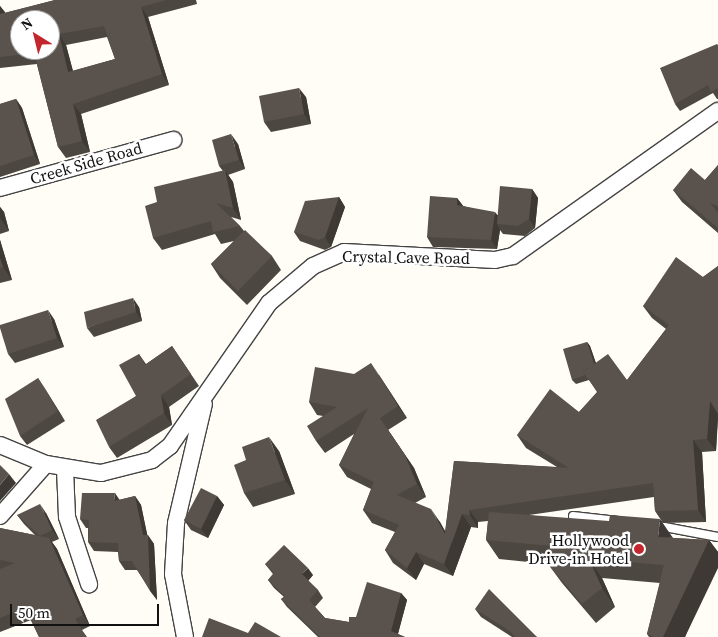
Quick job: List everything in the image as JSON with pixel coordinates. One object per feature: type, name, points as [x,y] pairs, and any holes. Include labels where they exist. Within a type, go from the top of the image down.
[{"type":"street","name":"Crystal Cave Road","points":[[0,445],[46,464],[65,469],[101,473],[152,460],[170,446],[270,303],[313,266],[344,252],[496,260],[513,256],[718,111]]},
{"type":"street","name":"Creek Side Road","points":[[0,188],[172,140]]},
{"type":"street","points":[[184,637],[173,574],[176,523],[207,393]]},
{"type":"street","points":[[0,516],[46,464]]},
{"type":"street","points":[[65,469],[67,517],[89,584]]},
{"type":"lane","points":[[573,516],[631,522]]},
{"type":"lane","points":[[640,523],[718,537]]},
{"type":"building","points":[[55,0],[166,0],[141,7],[162,74],[73,104],[82,141],[58,147],[36,60],[60,60],[60,38],[68,72],[115,59],[104,26],[60,34],[60,10],[16,10]]},
{"type":"building","points":[[10,11],[10,56],[0,57],[0,14]]},
{"type":"building","points":[[717,44],[718,88],[711,92],[708,85],[675,104],[660,68]]},
{"type":"building","points":[[299,88],[304,114],[264,122],[259,96]]},
{"type":"building","points":[[16,99],[34,155],[0,166],[0,104]]},
{"type":"building","points":[[231,134],[239,160],[219,166],[212,140]]},
{"type":"building","points":[[718,165],[718,206],[710,203],[718,213],[718,228],[673,190],[691,168],[705,180]]},
{"type":"building","points":[[225,170],[233,208],[216,203],[240,226],[213,232],[211,221],[153,238],[145,206],[157,202],[154,187]]},
{"type":"building","points":[[500,186],[532,189],[529,219],[518,226],[497,224]]},
{"type":"building","points":[[430,196],[457,198],[457,205],[495,212],[491,240],[427,237]]},
{"type":"building","points":[[339,197],[325,237],[319,240],[294,232],[305,201]]},
{"type":"building","points":[[245,230],[272,256],[238,291],[211,264]]},
{"type":"building","points":[[676,257],[703,277],[718,266],[718,414],[710,401],[707,439],[693,440],[698,510],[655,511],[653,483],[469,510],[470,515],[462,514],[444,564],[416,552],[407,568],[385,550],[399,525],[363,510],[374,482],[339,465],[368,408],[316,441],[307,426],[337,407],[309,402],[315,367],[354,374],[371,363],[398,406],[380,418],[405,455],[417,484],[397,495],[431,509],[445,534],[454,461],[569,468],[517,435],[550,389],[579,412],[598,392],[583,372],[608,354],[627,380],[669,325],[643,306]]},
{"type":"building","points":[[133,298],[136,312],[87,328],[84,312]]},
{"type":"building","points":[[48,310],[57,338],[8,354],[0,325]]},
{"type":"building","points":[[587,342],[594,364],[583,372],[585,375],[572,380],[563,349]]},
{"type":"building","points":[[172,346],[191,374],[161,395],[164,413],[109,447],[96,420],[136,396],[119,365],[139,354],[145,365]]},
{"type":"building","points":[[38,378],[58,411],[20,436],[5,399]]},
{"type":"building","points":[[269,437],[285,480],[244,493],[234,465],[246,460],[242,447]]},
{"type":"building","points":[[0,465],[9,474],[0,485]]},
{"type":"building","points":[[201,488],[217,496],[201,529],[184,520]]},
{"type":"building","points":[[82,493],[115,493],[114,501],[135,496],[143,535],[148,535],[150,591],[132,561],[119,561],[118,543],[88,542],[89,520],[80,519]]},
{"type":"building","points":[[40,504],[52,530],[40,536],[17,515]]},
{"type":"building","points":[[489,512],[609,521],[610,515],[660,519],[658,537],[709,540],[663,637],[654,637],[647,634],[664,565],[589,559],[602,588],[582,604],[548,564],[552,546],[486,540]]},
{"type":"building","points":[[0,528],[49,538],[83,615],[75,619],[86,637],[39,637],[25,608],[0,618],[0,569],[15,563],[0,560]]},
{"type":"building","points":[[284,545],[308,568],[302,574],[318,590],[309,600],[325,618],[349,622],[349,617],[356,617],[367,582],[401,593],[391,631],[405,637],[320,637],[281,599],[285,596],[268,580],[274,573],[265,564]]},
{"type":"building","points":[[489,589],[537,637],[515,637],[510,631],[475,609]]},
{"type":"building","points":[[209,618],[248,633],[255,622],[281,637],[202,637]]},
{"type":"place","name":"Hollywood Drive-in Hotel","points":[[639,549]]}]
